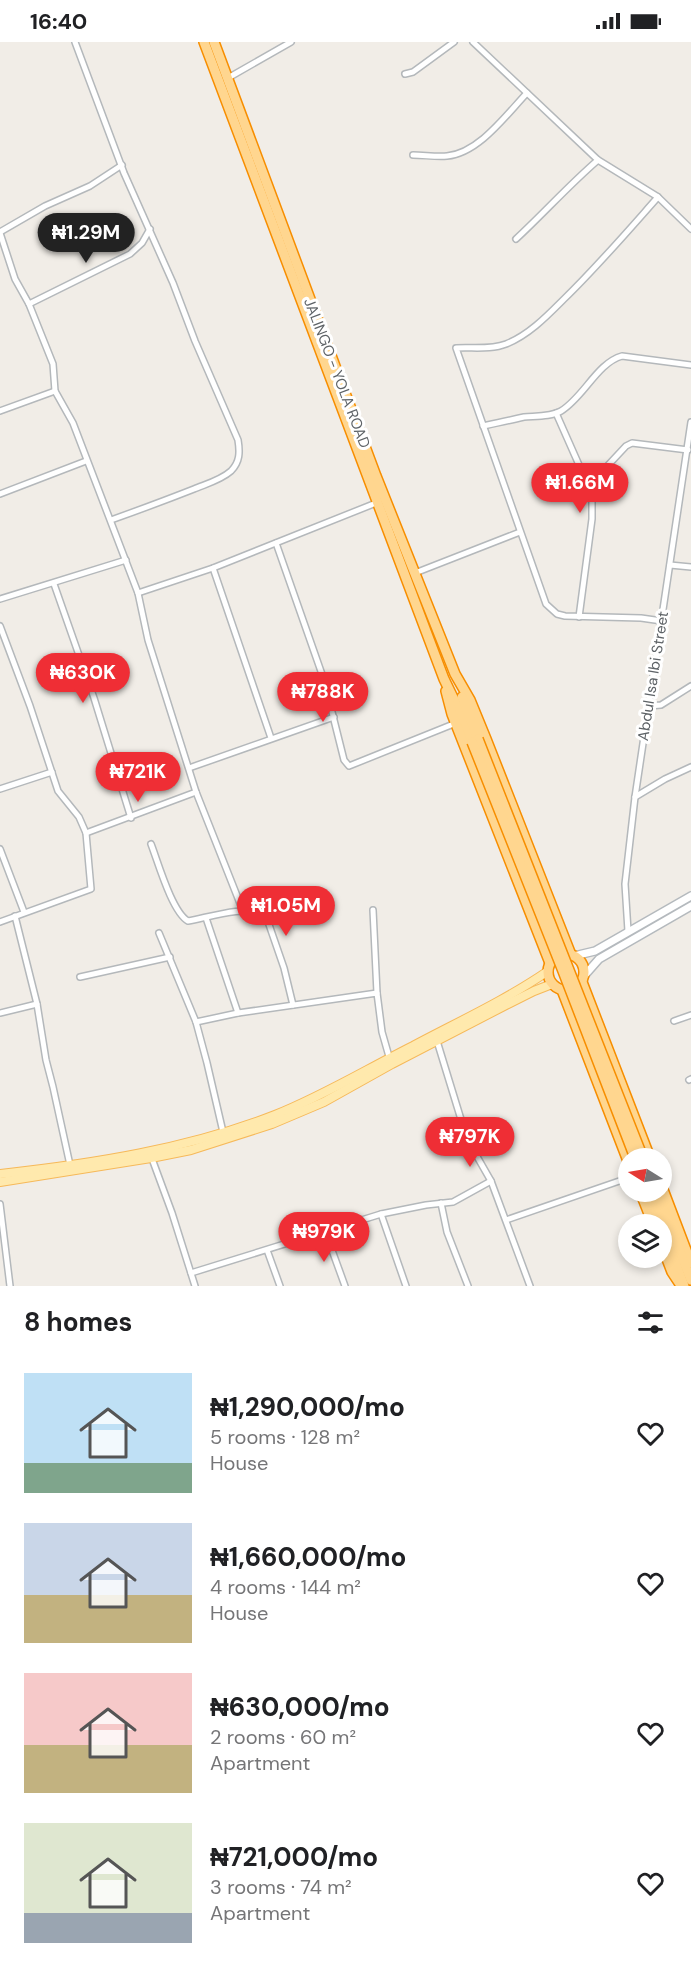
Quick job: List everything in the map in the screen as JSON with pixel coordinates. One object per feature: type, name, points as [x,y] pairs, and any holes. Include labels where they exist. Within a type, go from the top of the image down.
[{"type":"highway","points":[[204,42],[444,679],[475,741],[639,1148]]},
{"type":"highway","name":"JALINGO - YOLA ROAD","points":[[214,42],[376,476],[455,674],[470,700],[573,955]]},
{"type":"highway","points":[[455,674],[475,741],[631,1148]]},
{"type":"highway","points":[[444,679],[456,723],[549,967],[548,978],[561,990],[573,990],[583,979]]},
{"type":"highway","points":[[549,967],[559,956],[573,955],[584,968],[583,979],[646,1148]]},
{"type":"highway","points":[[561,990],[623,1148]]},
{"type":"highway","points":[[660,1202],[686,1281]]},
{"type":"highway","points":[[668,1202],[691,1263]]},
{"type":"highway","points":[[672,1250],[686,1281]]},
{"type":"highway","points":[[670,1268],[672,1272],[686,1281]]},
{"type":"main road","points":[[573,955],[595,951],[691,896]]},
{"type":"main road","points":[[583,979],[599,959],[691,906]]},
{"type":"main road","points":[[0,1174],[191,1150],[289,1118],[324,1101],[390,1061],[497,1002],[549,967]]},
{"type":"main road","points":[[0,1182],[151,1155],[273,1116],[437,1041],[552,984]]},
{"type":"street","points":[[75,42],[122,165],[238,440],[240,453],[237,464],[221,478],[111,520]]},
{"type":"street","points":[[228,78],[291,42]]},
{"type":"street","points":[[405,74],[413,72],[453,42]]},
{"type":"street","points":[[473,42],[598,160],[658,197],[691,230]]},
{"type":"street","points":[[413,155],[448,156],[469,150],[483,139],[527,93]]},
{"type":"street","points":[[516,239],[552,205],[568,186],[598,160]]},
{"type":"street","points":[[122,165],[90,186],[45,206],[0,232],[15,279],[29,304],[53,364],[55,391],[73,423],[138,593],[147,640],[196,792],[243,911]]},
{"type":"street","points":[[658,197],[597,267],[547,317],[505,344],[456,348],[546,604],[558,614],[662,621]]},
{"type":"street","points":[[29,304],[130,254],[142,243],[150,229]]},
{"type":"street","points":[[483,426],[563,410],[612,359],[622,356],[691,365]]},
{"type":"street","points":[[0,411],[55,391]]},
{"type":"street","points":[[556,413],[587,483],[592,501],[592,519],[579,617]]},
{"type":"street","name":"Abdul Isa Ibi Street","points":[[628,931],[625,884],[635,797],[691,422]]},
{"type":"street","points":[[587,483],[598,476],[626,446],[632,444],[688,450]]},
{"type":"street","points":[[0,494],[86,461]]},
{"type":"street","points":[[138,593],[213,568],[376,503]]},
{"type":"street","points":[[415,573],[520,532]]},
{"type":"street","points":[[276,543],[324,680],[344,760],[349,766],[456,723]]},
{"type":"street","points":[[0,599],[126,560]]},
{"type":"street","points":[[670,565],[691,567]]},
{"type":"street","points":[[213,568],[270,738]]},
{"type":"street","points":[[54,584],[94,698],[131,818]]},
{"type":"street","points":[[0,626],[58,791],[79,817],[86,833],[91,890],[0,922]]},
{"type":"street","points":[[649,706],[661,705],[691,686]]},
{"type":"street","points":[[189,768],[334,717]]},
{"type":"street","points":[[635,797],[665,779],[691,768]]},
{"type":"street","points":[[0,789],[52,772]]},
{"type":"street","points":[[86,833],[196,792]]},
{"type":"street","points":[[151,844],[167,888],[182,918],[188,921],[243,911],[265,912],[284,968],[293,1005]]},
{"type":"street","points":[[0,849],[24,912]]},
{"type":"street","points":[[373,910],[377,993],[382,1032],[390,1061]]},
{"type":"street","points":[[15,916],[37,1004],[46,1060],[70,1164]]},
{"type":"street","points":[[206,918],[238,1013]]},
{"type":"street","points":[[159,933],[196,1022],[223,1132]]},
{"type":"street","points":[[80,977],[170,957]]},
{"type":"street","points":[[196,1022],[238,1013],[377,993]]},
{"type":"street","points":[[0,1013],[37,1004]]},
{"type":"street","points":[[675,1021],[691,1015]]},
{"type":"street","points":[[437,1041],[467,1139],[491,1181],[530,1286]]},
{"type":"street","points":[[151,1155],[195,1286]]},
{"type":"street","points":[[191,1273],[381,1214],[453,1202],[491,1181]]},
{"type":"street","points":[[506,1221],[618,1182]]},
{"type":"street","points":[[441,1203],[447,1232],[468,1286]]},
{"type":"street","points":[[0,1204],[10,1286]]},
{"type":"street","points":[[381,1214],[406,1286]]},
{"type":"street","points":[[325,1231],[345,1286]]},
{"type":"street","points":[[267,1250],[280,1286]]}]
